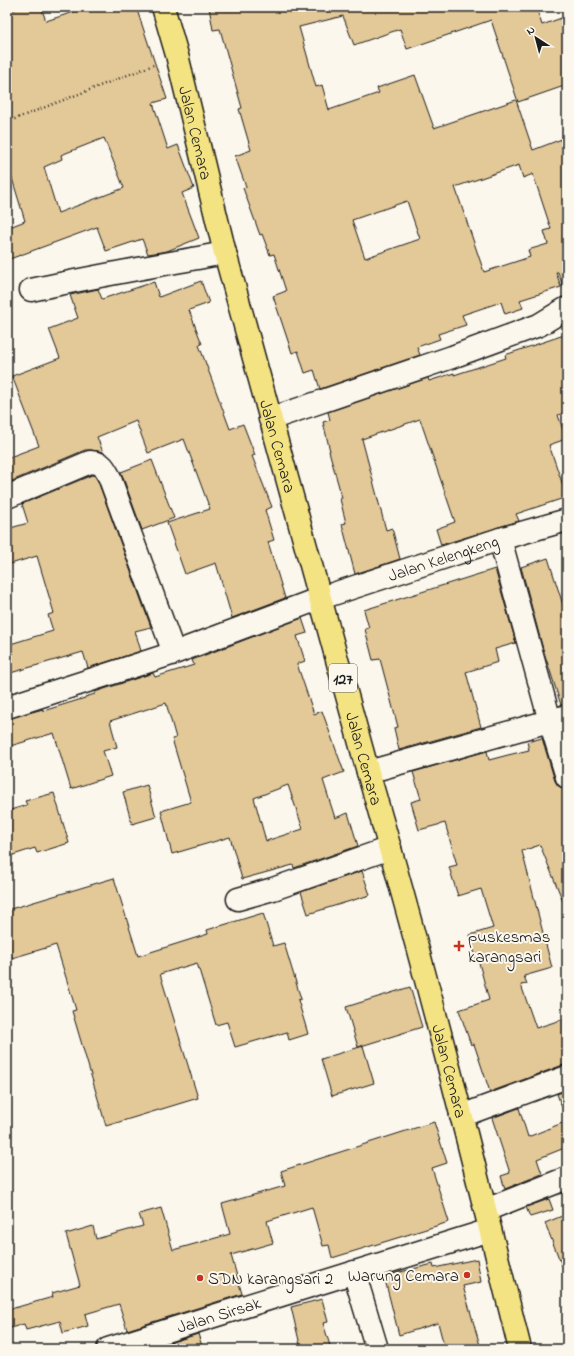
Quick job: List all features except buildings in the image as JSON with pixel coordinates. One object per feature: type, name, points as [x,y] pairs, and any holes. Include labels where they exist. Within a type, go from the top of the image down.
[{"type":"main road","name":"Jalan Cemara","points":[[163,7],[177,55],[225,253],[390,848],[488,1220],[520,1349]]},
{"type":"street","points":[[31,290],[92,277],[225,253]]},
{"type":"street","points":[[270,419],[466,352],[539,325],[567,308]]},
{"type":"street","points":[[7,497],[90,462],[99,462],[109,476],[174,653]]},
{"type":"street","name":"Jalan Kelengkeng","points":[[7,707],[174,653],[320,598],[500,539],[567,520]]},
{"type":"street","points":[[500,539],[558,718],[567,777]]},
{"type":"street","points":[[368,772],[558,718]]},
{"type":"street","points":[[238,898],[273,889],[390,848]]},
{"type":"street","points":[[461,1116],[567,1077]]},
{"type":"street","name":"Jalan Sirsak","points":[[108,1349],[354,1272],[488,1220],[567,1178]]},
{"type":"street","points":[[354,1272],[377,1349]]},
{"type":"path","points":[[7,122],[177,55]]},
{"type":"place","name":"puskesmas karangsari","points":[[459,946]]},
{"type":"place","name":"Warung Cemara","points":[[467,1275]]},
{"type":"place","name":"SDN karangsari 2","points":[[200,1278]]}]
